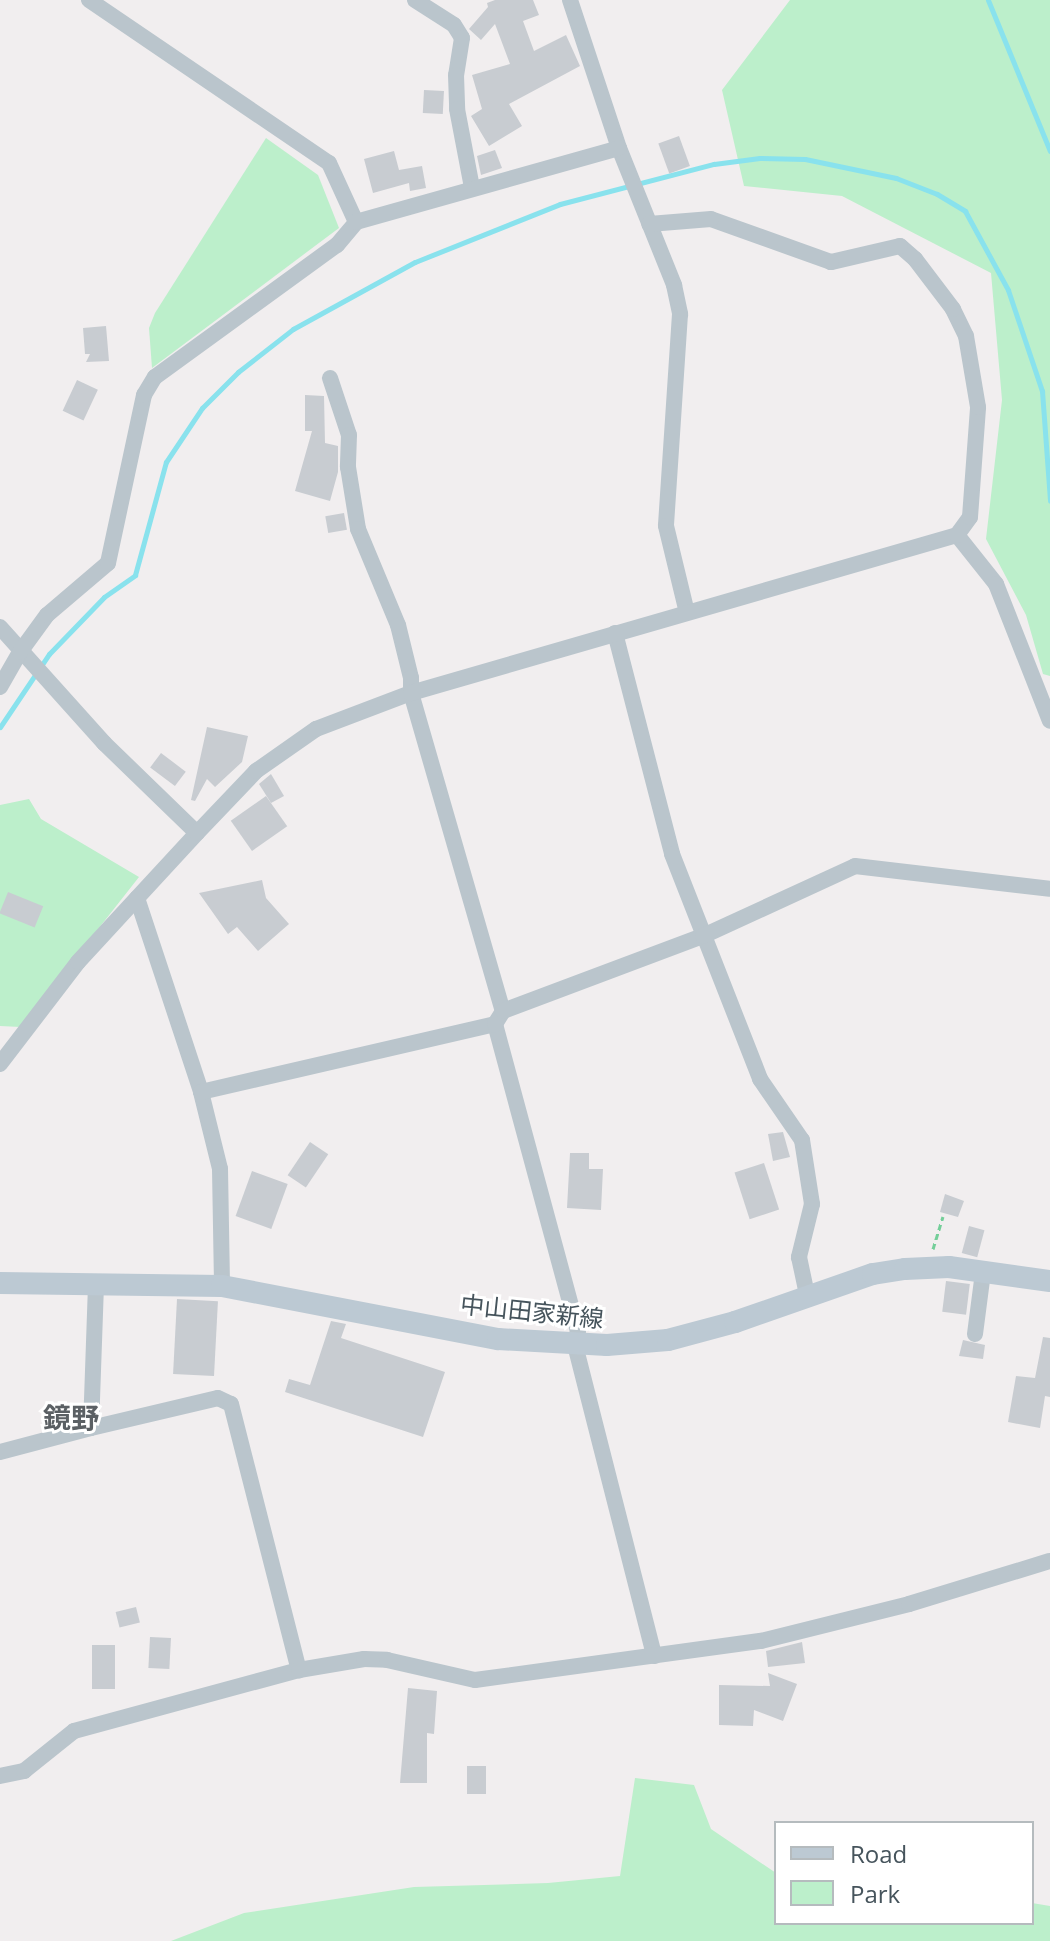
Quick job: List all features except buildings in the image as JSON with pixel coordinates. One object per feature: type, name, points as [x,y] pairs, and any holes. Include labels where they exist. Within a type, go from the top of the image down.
[{"type":"main road","name":"中山田家新線","points":[[0,1283],[96,1287],[222,1286],[498,1339],[575,1345],[668,1340],[735,1322],[873,1274],[927,1268],[1050,1281]]},
{"type":"street","points":[[89,0],[329,163],[356,222]]},
{"type":"street","points":[[415,0],[454,25],[462,38],[456,75],[457,109],[472,188]]},
{"type":"street","points":[[570,0],[619,148],[674,285],[680,314],[666,526],[687,613]]},
{"type":"street","points":[[0,687],[47,615],[108,563],[144,395],[155,377],[337,245],[356,222],[619,148]]},
{"type":"street","points":[[0,1064],[78,962],[197,833],[256,771],[316,729],[411,693],[957,535],[970,517],[978,407],[966,336],[953,309],[915,259],[900,246],[831,262],[711,219],[649,224]]},
{"type":"street","points":[[330,378],[349,435],[348,467],[358,529],[398,625],[411,678],[411,693],[499,1018],[578,1331],[575,1345],[654,1656]]},
{"type":"street","points":[[957,535],[996,584],[1050,721]]},
{"type":"street","points":[[0,627],[104,743],[197,833]]},
{"type":"street","points":[[615,633],[672,854],[760,1079],[802,1140],[812,1204],[799,1257],[807,1295]]},
{"type":"street","points":[[201,1092],[499,1018],[703,936],[855,866],[1050,889]]},
{"type":"street","points":[[137,898],[201,1092],[220,1169],[222,1286]]},
{"type":"street","points":[[975,1334],[983,1272]]},
{"type":"street","points":[[91,1428],[96,1287]]},
{"type":"street","points":[[0,1452],[218,1398],[231,1404],[299,1670]]},
{"type":"street","points":[[0,1776],[24,1771],[74,1731],[299,1670],[364,1659],[387,1660],[475,1680],[761,1641],[909,1604],[1050,1561]]},
{"type":"path","points":[[927,1268],[943,1217]]},
{"type":"green space","points":[[790,0],[1050,0],[1050,676],[1043,674],[1026,615],[986,539],[1002,400],[991,273],[842,196],[744,186],[722,90]]},
{"type":"green space","points":[[266,138],[318,175],[339,228],[152,368],[149,328],[155,313]]},
{"type":"green space","points":[[29,799],[41,819],[139,877],[21,1027],[0,1026],[0,805]]},
{"type":"green space","points":[[635,1778],[694,1785],[711,1829],[774,1872],[774,1925],[1034,1925],[1034,1903],[1050,1906],[1050,1941],[171,1941],[244,1913],[414,1887],[548,1883],[620,1876]]},
{"type":"waterway","points":[[988,0],[1050,151]]},
{"type":"waterway","points":[[0,727],[49,654],[104,597],[135,575],[166,462],[202,408],[238,372],[293,329],[415,262],[560,204],[714,164],[760,158],[805,159],[896,178],[937,194],[965,211],[1008,290],[1042,391],[1050,501]]},
{"type":"district","name":"鏡野","points":[[71,1417]]}]
